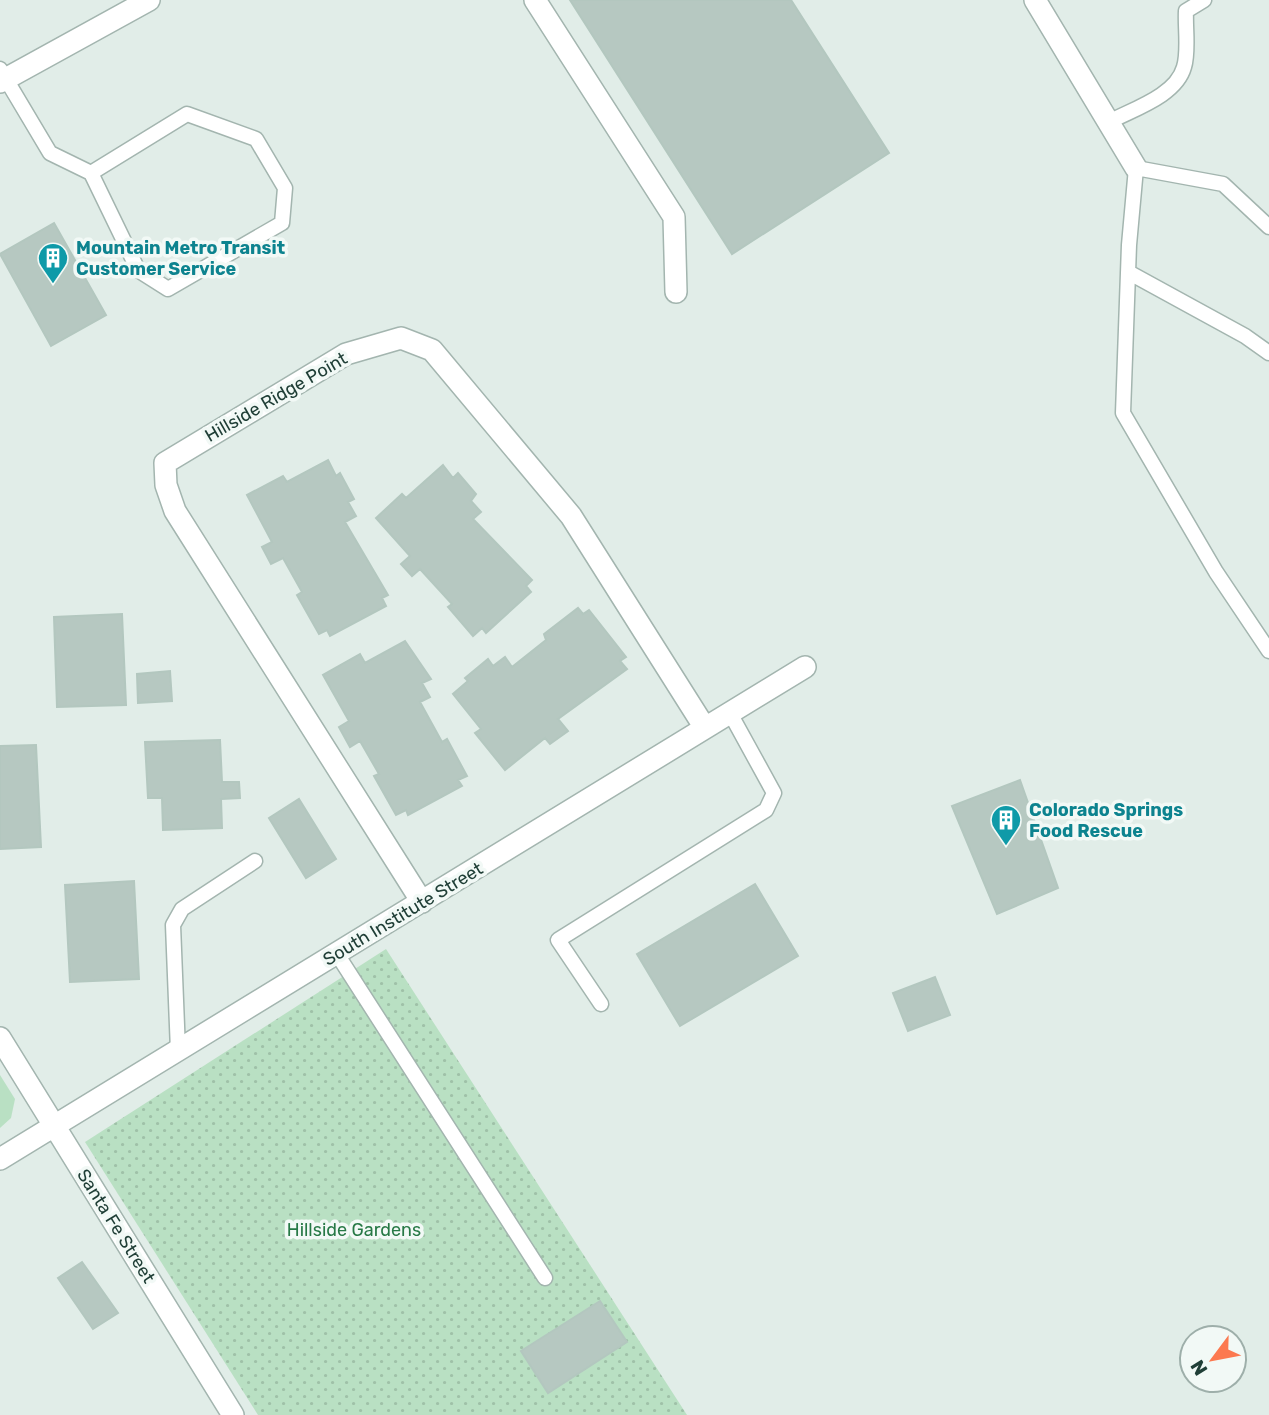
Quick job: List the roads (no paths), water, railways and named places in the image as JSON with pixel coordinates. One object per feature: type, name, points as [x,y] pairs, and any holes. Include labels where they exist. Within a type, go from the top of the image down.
[{"type":"street","points":[[2,77],[149,0]]},
{"type":"street","points":[[535,0],[674,217],[676,292]]},
{"type":"street","points":[[1035,0],[1136,168]]},
{"type":"street","name":"Hillside Ridge Point","points":[[422,902],[176,511],[166,485],[165,463],[346,354],[401,338],[432,350],[571,516],[705,728]]},
{"type":"street","name":"South Institute Street","points":[[0,1159],[805,667]]},
{"type":"street","name":"Santa Fe Street","points":[[0,1038],[233,1415]]},
{"type":"lane","points":[[1109,122],[1161,95],[1178,81],[1185,66],[1186,11],[1204,0]]},
{"type":"lane","points":[[2,77],[50,153],[90,173],[138,270],[167,289],[282,223],[285,188],[256,139],[187,114],[90,173]]},
{"type":"lane","points":[[1269,227],[1223,184],[1136,168],[1128,272],[1124,413],[1216,572],[1269,651]]},
{"type":"lane","points":[[1128,272],[1245,336],[1269,353]]},
{"type":"lane","points":[[601,1004],[558,940],[766,810],[774,793],[730,713]]},
{"type":"lane","points":[[178,1051],[173,926],[182,909],[255,861]]},
{"type":"lane","points":[[337,954],[545,1278]]},
{"type":"place","name":"Mountain Metro Transit Customer Service","points":[[53,285]]},
{"type":"place","name":"Colorado Springs Food Rescue","points":[[1006,847]]},
{"type":"park label","name":"Hillside Gardens","points":[[354,1230]]}]
